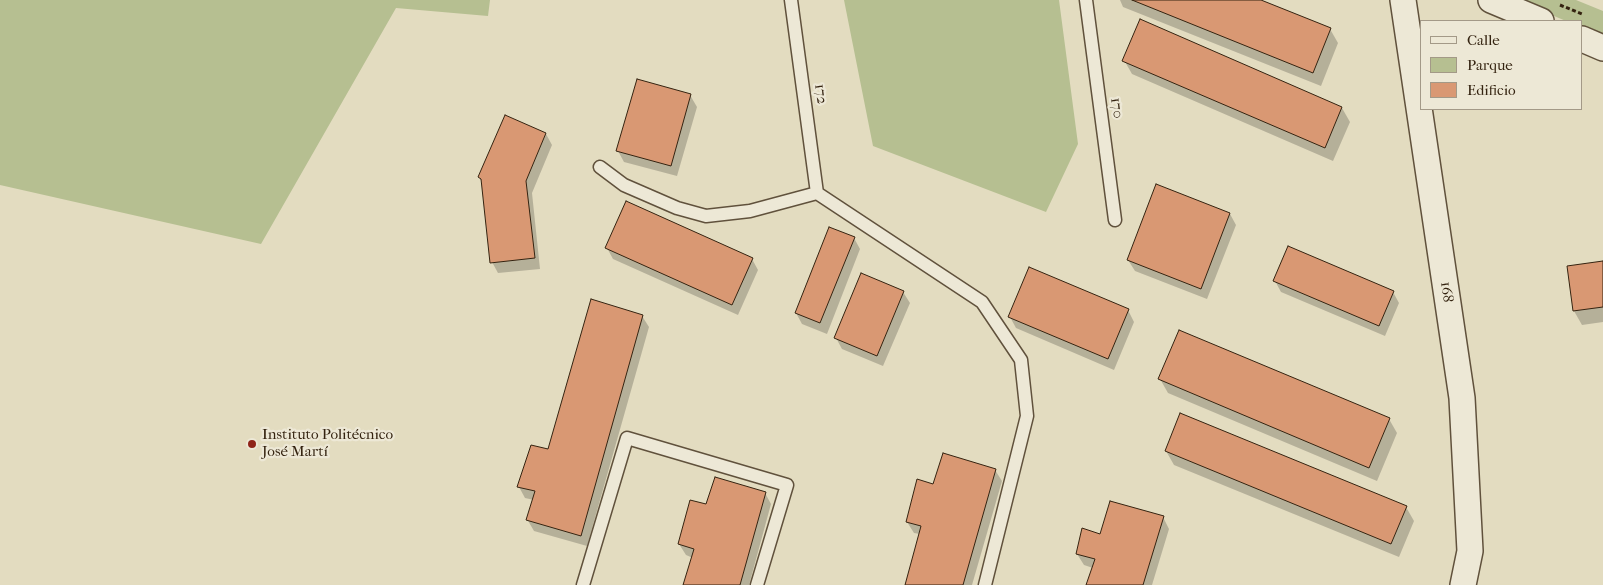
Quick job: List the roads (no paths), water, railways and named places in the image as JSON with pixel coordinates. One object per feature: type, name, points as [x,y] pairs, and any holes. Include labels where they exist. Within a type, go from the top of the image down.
[{"type":"street","name":"168","points":[[1403,0],[1462,398],[1470,551],[1464,585]]},
{"type":"street","points":[[1491,0],[1549,13]]},
{"type":"street","points":[[1583,27],[1603,48]]},
{"type":"lane","name":"172","points":[[791,0],[817,193]]},
{"type":"lane","name":"170","points":[[1086,0],[1115,220]]},
{"type":"lane","points":[[600,167],[624,185],[677,208],[706,216],[750,212],[817,193],[982,302],[1021,360],[1027,416],[985,585]]},
{"type":"lane","points":[[583,585],[627,438],[787,485],[757,585]]},
{"type":"place","name":"Instituto Politécnico José Martí","points":[[252,444]]}]
